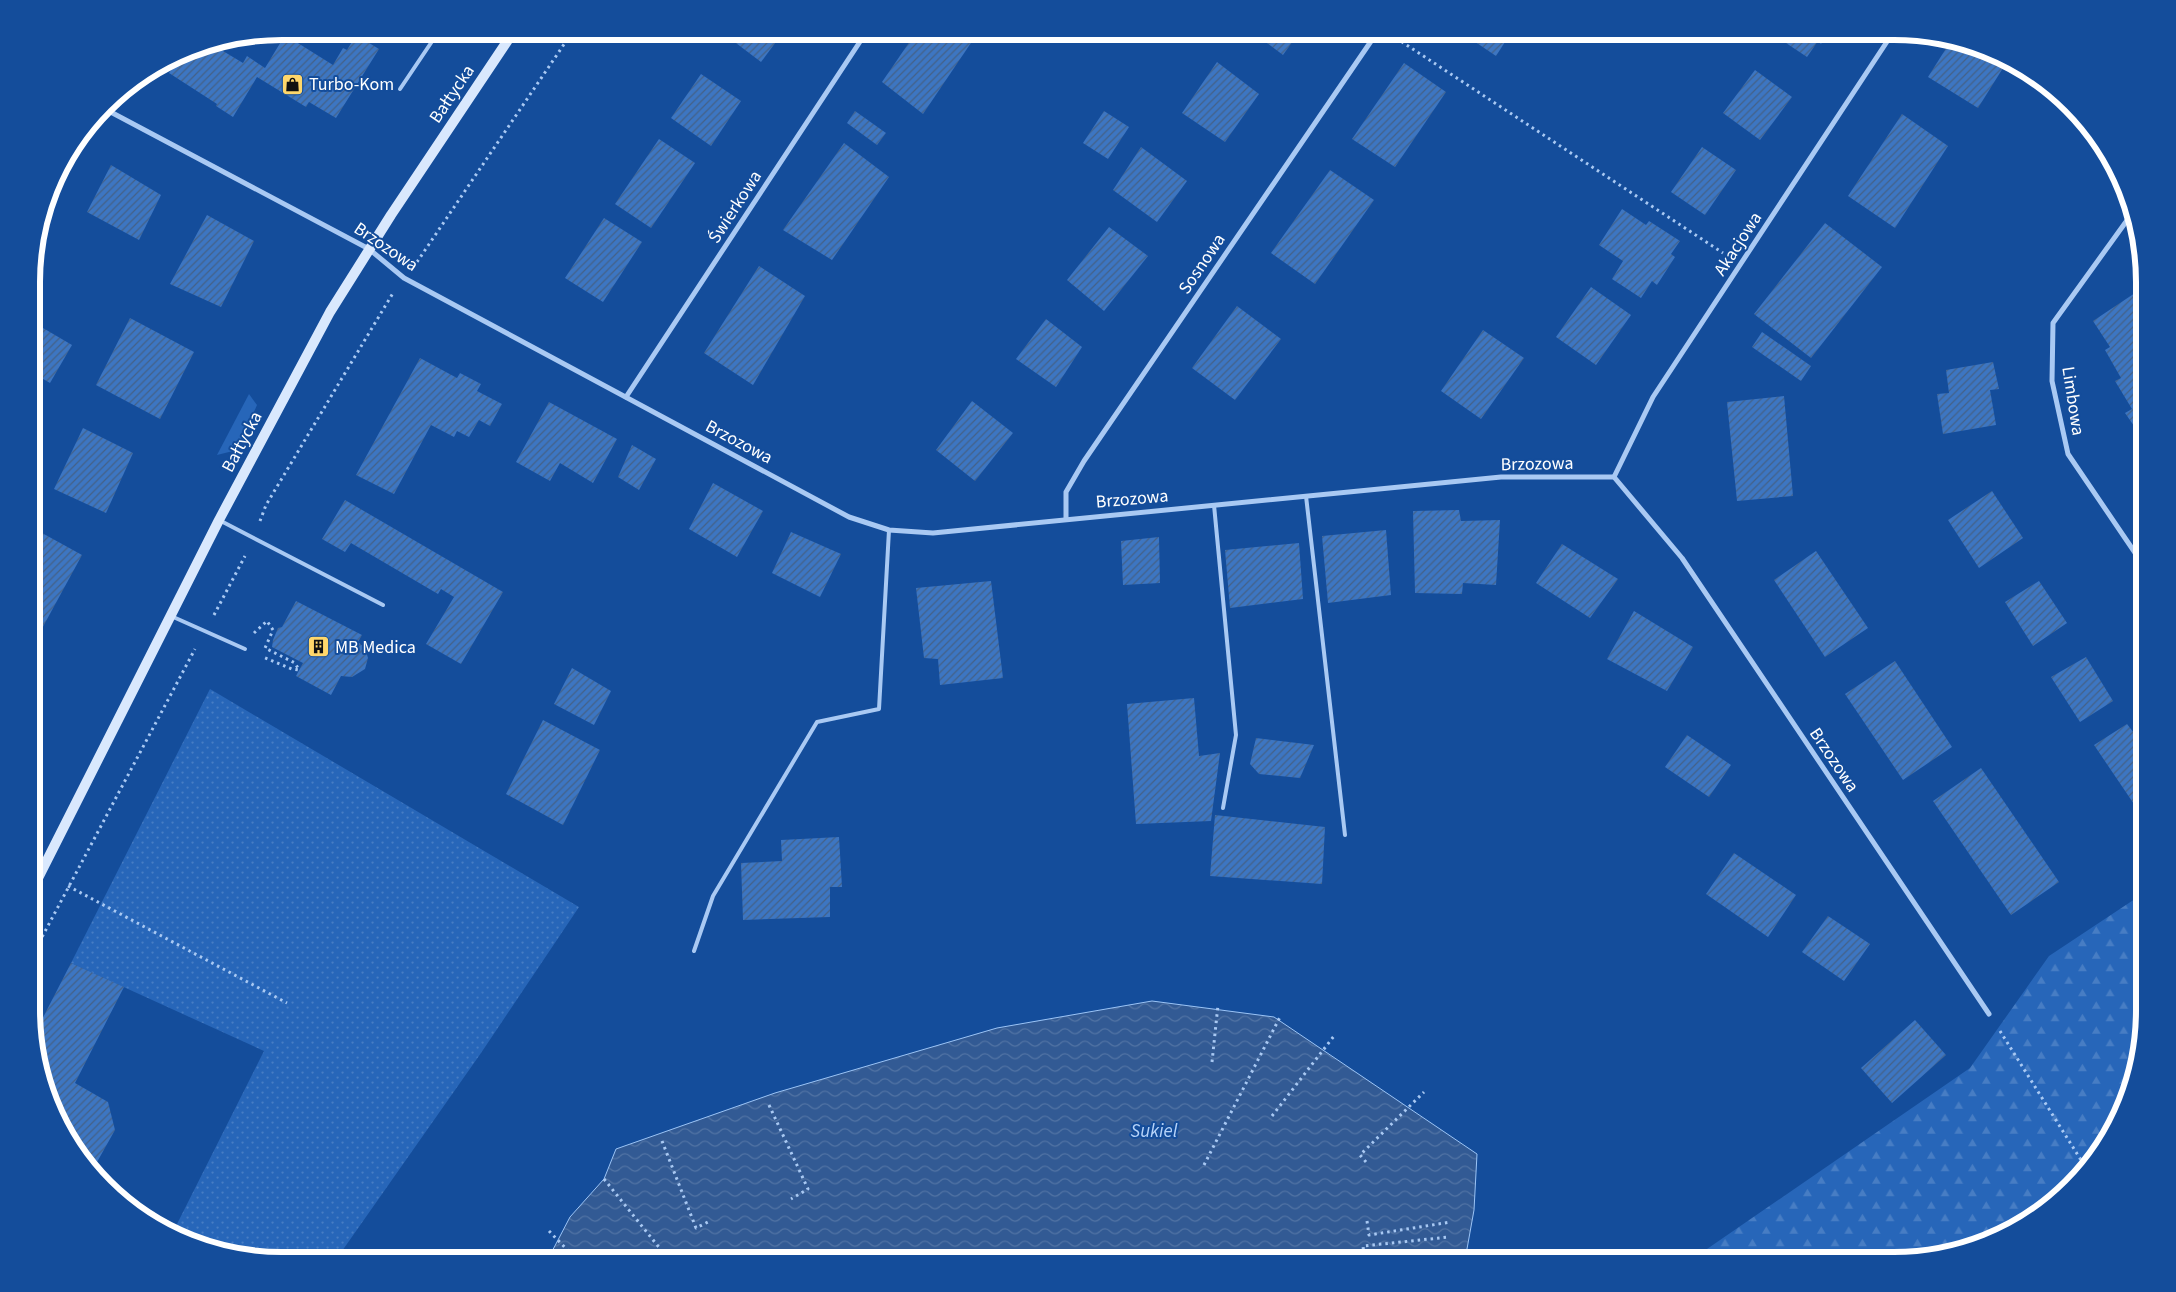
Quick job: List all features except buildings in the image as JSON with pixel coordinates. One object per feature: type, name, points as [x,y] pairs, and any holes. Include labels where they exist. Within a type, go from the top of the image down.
[{"type":"main road","name":"Bałtycka","points":[[40,874],[219,520],[330,312],[508,40]]},
{"type":"street","name":"Świerkowa","points":[[626,397],[861,40]]},
{"type":"street","name":"Sosnowa","points":[[1066,519],[1066,492],[1084,461],[1372,40]]},
{"type":"street","name":"Akacjowa","points":[[1614,477],[1653,397],[1888,40]]},
{"type":"street","name":"Brzozowa","points":[[110,112],[369,250],[404,278],[849,517],[889,530],[933,533],[1501,477],[1614,477],[1682,558],[1989,1014]]},
{"type":"street","name":"Limbowa","points":[[2128,220],[2053,323],[2052,381],[2068,454],[2136,554]]},
{"type":"lane","points":[[400,89],[433,40]]},
{"type":"lane","points":[[1306,496],[1345,835]]},
{"type":"lane","points":[[1214,505],[1236,735],[1223,808]]},
{"type":"lane","points":[[219,520],[383,605]]},
{"type":"lane","points":[[694,951],[713,896],[817,722],[879,709],[889,530]]},
{"type":"lane","points":[[171,616],[245,649]]},
{"type":"path","points":[[40,940],[254,539],[266,505],[404,278],[421,257],[567,40]]},
{"type":"path","points":[[1398,40],[1730,257]]},
{"type":"path","points":[[254,634],[267,621],[273,630],[265,648],[295,663],[299,670],[287,667]]},
{"type":"path","points":[[68,886],[287,1002]]},
{"type":"path","points":[[1212,1062],[1218,1005]]},
{"type":"path","points":[[1989,1014],[2082,1162]]},
{"type":"path","points":[[1204,1165],[1280,1017]]},
{"type":"path","points":[[1272,1116],[1334,1036]]},
{"type":"path","points":[[1366,1162],[1360,1155],[1424,1092]]},
{"type":"path","points":[[769,1104],[808,1189],[791,1199]]},
{"type":"path","points":[[662,1141],[696,1228],[708,1222]]},
{"type":"path","points":[[604,1179],[663,1252]]},
{"type":"path","points":[[1367,1221],[1369,1236],[1451,1222]]},
{"type":"path","points":[[549,1231],[569,1252]]},
{"type":"path","points":[[1364,1252],[1363,1246],[1449,1237]]},
{"type":"green space","points":[[249,394],[257,405],[237,450],[217,455]]},
{"type":"green space","points":[[210,689],[579,907],[481,1053],[341,1252],[251,1250],[220,1244],[175,1227],[264,1051],[71,963]]},
{"type":"green space","points":[[2136,898],[2136,1010],[2134,1041],[2128,1072],[2118,1102],[2104,1131],[2076,1169],[2053,1192],[2015,1220],[1986,1234],[1956,1244],[1925,1250],[1894,1252],[1703,1252],[1970,1068],[2049,956]]},
{"type":"water","name":"Sukiel","points":[[1152,1001],[1274,1017],[1477,1154],[1474,1210],[1466,1252],[552,1252],[570,1217],[604,1179],[616,1149],[775,1093],[997,1028]]},
{"type":"place","name":"Turbo-Kom","points":[[293,84]]},
{"type":"place","name":"MB Medica","points":[[319,647]]}]
